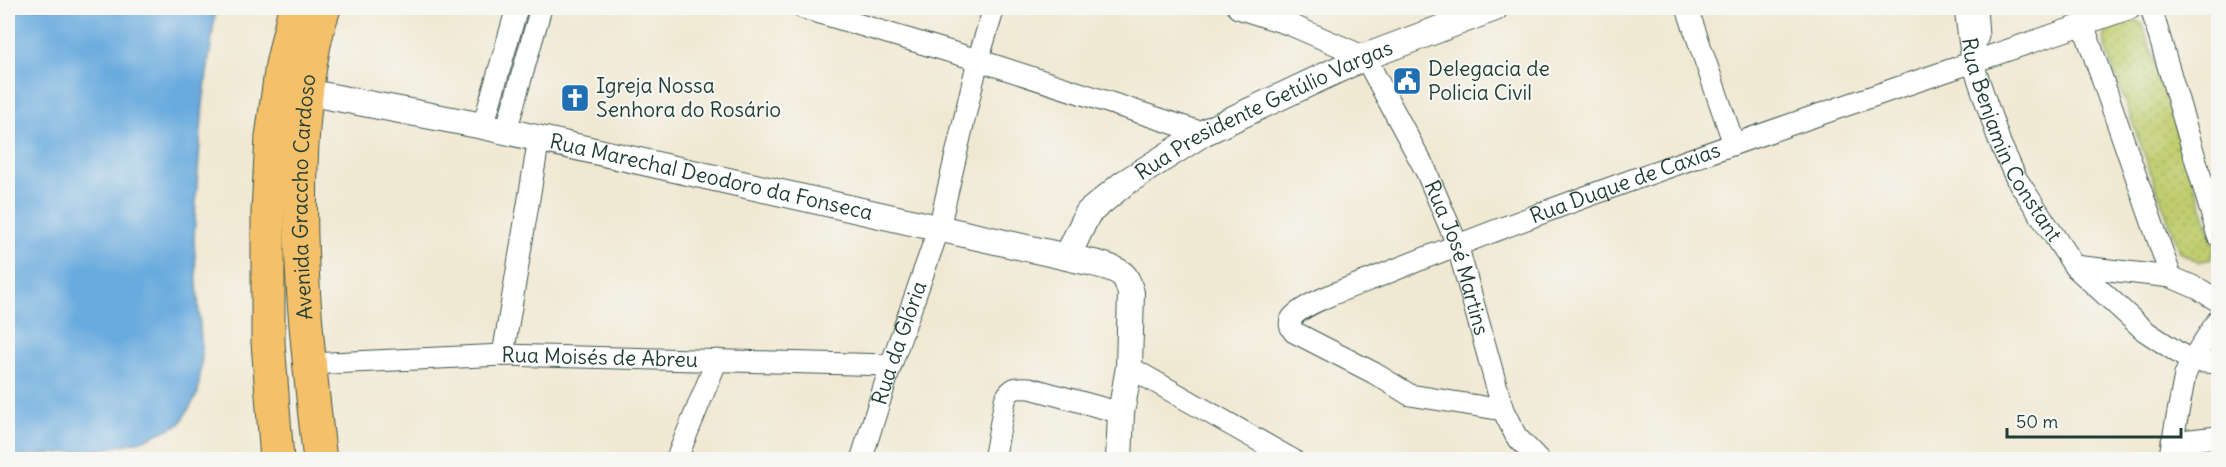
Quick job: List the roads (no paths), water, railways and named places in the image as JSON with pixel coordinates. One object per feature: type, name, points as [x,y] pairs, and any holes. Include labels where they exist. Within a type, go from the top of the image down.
[{"type":"main road","name":"Avenida Graccho Cardoso","points":[[278,459],[268,342],[268,212],[275,116],[282,64],[295,8]]},
{"type":"main road","name":"Avenida Graccho Cardoso","points":[[320,459],[309,364],[300,227],[301,154],[306,92],[319,22],[324,8]]},
{"type":"street","points":[[495,129],[517,8]]},
{"type":"street","points":[[495,129],[541,8]]},
{"type":"street","points":[[803,8],[978,60],[1203,133]]},
{"type":"street","name":"Rua da Glória","points":[[861,459],[939,228],[978,60],[994,8]]},
{"type":"street","points":[[1238,8],[1291,25],[1365,57]]},
{"type":"street","name":"Rua Presidente Getúlio Vargas","points":[[1067,257],[1088,213],[1123,184],[1203,133],[1365,57],[1495,8]]},
{"type":"street","points":[[1687,8],[1734,144]]},
{"type":"street","points":[[1957,8],[1966,50],[1972,61]]},
{"type":"street","name":"Rua Benjamin Constant","points":[[1965,8],[1972,61],[2000,142],[2016,178],[2073,266],[2145,331],[2191,361]]},
{"type":"street","points":[[1972,61],[1981,36],[1979,8]]},
{"type":"street","name":"Rua Duque de Caxias","points":[[1503,410],[1410,394],[1294,332],[1290,327],[1290,321],[1293,316],[1318,300],[1457,244],[1734,144],[2131,8]]},
{"type":"street","points":[[2151,8],[2218,236]]},
{"type":"street","points":[[2084,24],[2171,278]]},
{"type":"street","name":"Rua José Martins","points":[[1365,57],[1426,171],[1457,244],[1503,410],[1516,436],[1539,459]]},
{"type":"street","name":"Rua Marechal Deodoro da Fonseca","points":[[306,92],[539,138],[1067,257],[1114,270],[1122,274],[1128,282],[1131,293],[1129,368]]},
{"type":"street","points":[[503,355],[539,138]]},
{"type":"street","points":[[2073,266],[2171,278],[2199,288],[2218,301]]},
{"type":"street","points":[[2218,320],[2191,361],[2178,403],[2171,451],[2218,437]]},
{"type":"street","name":"Rua Moisés de Abreu","points":[[309,364],[503,355],[891,365]]},
{"type":"street","points":[[676,459],[717,360]]},
{"type":"street","points":[[2191,361],[2218,363]]},
{"type":"street","points":[[1119,459],[1121,413],[1129,368],[1287,458]]},
{"type":"street","points":[[994,459],[1005,400],[1009,391],[1016,387],[1030,388],[1121,413]]},
{"type":"water","points":[[8,8],[216,8],[203,103],[196,198],[194,241],[202,355],[198,393],[180,424],[141,441],[104,449],[8,459]]},
{"type":"place","name":"Delegacia de Policia Civil","points":[[1407,81]]},
{"type":"place","name":"Igreja Nossa Senhora do Rosário","points":[[575,98]]}]
